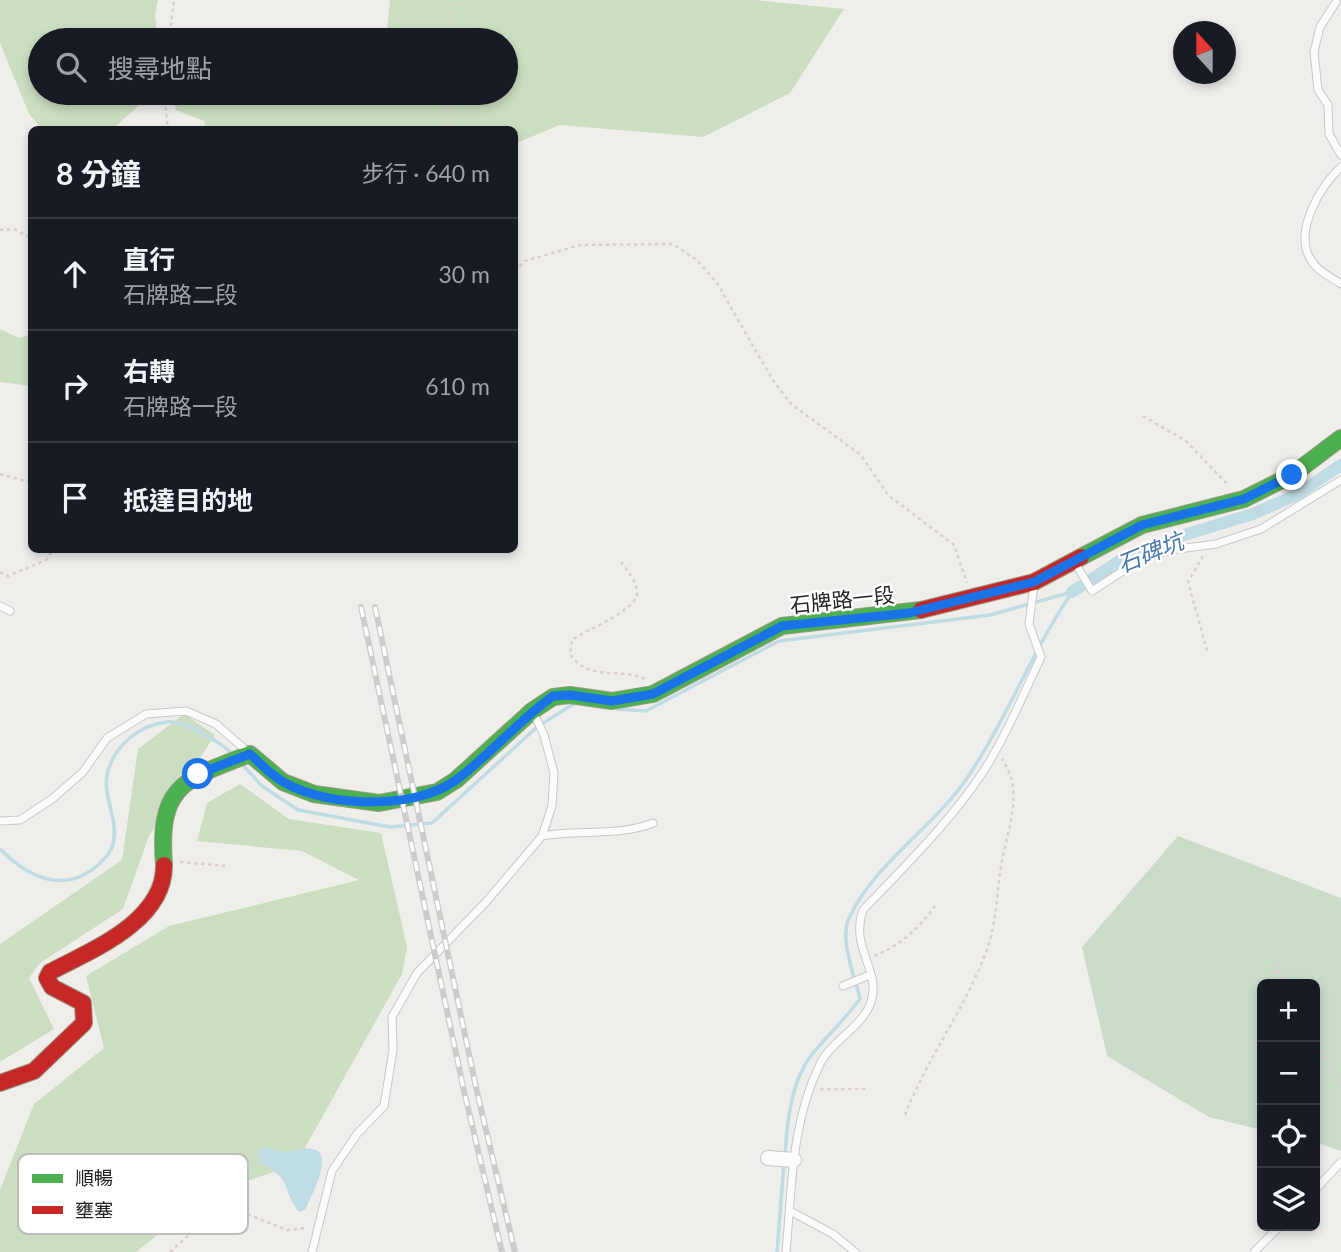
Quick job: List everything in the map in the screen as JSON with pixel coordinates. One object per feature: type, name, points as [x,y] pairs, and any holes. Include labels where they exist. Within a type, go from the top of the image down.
[{"type":"street","name":"石牌路一段","points":[[250,754],[294,788],[314,794],[379,803],[437,792],[456,780],[532,711],[553,696],[570,695],[612,701],[653,694],[782,626],[909,613],[1034,582],[1074,562],[1104,542],[1142,525],[1244,499],[1292,475],[1341,438]]},
{"type":"street","points":[[0,1083],[34,1071],[84,1023],[83,1003],[52,988],[47,978],[50,972],[128,926],[142,913],[162,886],[161,829],[173,793],[198,774],[250,754]]},
{"type":"street","points":[[768,1158],[794,1160]]},
{"type":"lane","points":[[1336,2],[1320,27],[1314,52],[1318,90],[1328,105],[1329,134],[1341,155]]},
{"type":"lane","points":[[1341,167],[1316,201],[1308,220],[1305,247],[1312,262],[1341,284]]},
{"type":"lane","points":[[1074,562],[1092,591],[1140,560],[1171,550],[1210,545],[1261,529],[1341,480]]},
{"type":"lane","points":[[786,1252],[796,1135],[810,1088],[821,1061],[859,1021],[872,1000],[874,988],[858,925],[863,910],[952,813],[983,771],[996,748],[1041,657],[1029,624],[1034,582]]},
{"type":"lane","points":[[0,606],[10,611]]},
{"type":"lane","points":[[312,1252],[332,1171],[358,1134],[384,1106],[393,1050],[392,1017],[417,973],[486,902],[541,836],[552,806],[554,773],[544,735],[532,711]]},
{"type":"lane","points":[[0,821],[20,820],[52,799],[83,772],[107,738],[146,714],[186,712],[216,724],[250,754]]},
{"type":"lane","points":[[541,836],[565,832],[628,831],[653,823]]},
{"type":"lane","points":[[843,986],[870,975]]},
{"type":"lane","points":[[1320,1185],[1341,1162]]},
{"type":"lane","points":[[790,1212],[833,1234],[855,1252]]},
{"type":"lane","points":[[1254,1252],[1275,1231]]},
{"type":"path","points":[[170,28],[174,0]]},
{"type":"path","points":[[449,28],[455,0]]},
{"type":"path","points":[[165,105],[168,126]]},
{"type":"path","points":[[447,105],[448,126]]},
{"type":"path","points":[[0,230],[14,229],[28,237]]},
{"type":"path","points":[[518,267],[525,261],[580,245],[673,244],[697,260],[717,283],[772,379],[792,404],[825,432],[861,455],[888,495],[954,545],[972,599]]},
{"type":"path","points":[[1143,416],[1186,441],[1244,499]]},
{"type":"path","points":[[0,474],[28,482]]},
{"type":"path","points":[[1208,654],[1188,582],[1210,545]]},
{"type":"path","points":[[0,572],[8,576],[46,560],[50,553]]},
{"type":"path","points":[[621,562],[638,593],[636,600],[616,617],[586,630],[572,640],[570,654],[576,664],[588,669],[608,674],[634,673],[646,679],[653,694]]},
{"type":"path","points":[[905,1115],[930,1059],[974,979],[996,916],[1001,864],[1016,796],[1010,770],[996,748]]},
{"type":"path","points":[[163,861],[227,866]]},
{"type":"path","points":[[865,960],[892,949],[935,906]]},
{"type":"path","points":[[1274,964],[1282,979]]},
{"type":"path","points":[[1317,1042],[1341,1085]]},
{"type":"path","points":[[810,1088],[869,1089]]},
{"type":"path","points":[[248,1214],[287,1230],[306,1229],[318,1222]]},
{"type":"path","points":[[170,1252],[191,1234]]},
{"type":"green space","points":[[0,0],[158,0],[155,15],[157,28],[28,28],[28,105],[139,105],[116,126],[39,126],[29,114],[0,43]]},
{"type":"green space","points":[[390,0],[755,0],[844,9],[790,93],[703,137],[559,125],[518,143],[518,126],[205,126],[204,121],[176,110],[175,105],[518,105],[518,28],[387,28]]},
{"type":"green space","points":[[0,329],[19,338],[28,335],[28,386],[0,382]]},
{"type":"green space","points":[[184,714],[215,735],[149,836],[123,909],[40,963],[29,978],[54,1029],[0,1062],[0,944],[122,860],[138,749]]},
{"type":"green space","points":[[240,784],[289,819],[381,833],[407,947],[402,974],[296,1164],[248,1181],[248,1154],[18,1154],[18,1234],[158,1234],[136,1252],[0,1252],[0,1190],[34,1104],[104,1048],[86,976],[169,926],[359,880],[302,851],[197,841],[207,803]]},
{"type":"green space","points":[[1178,836],[1341,898],[1341,1151],[1320,1144],[1320,979],[1257,979],[1257,1129],[1209,1117],[1107,1056],[1082,947]]},
{"type":"water","points":[[263,1147],[284,1152],[304,1148],[316,1150],[321,1154],[319,1178],[305,1210],[299,1212],[282,1180],[260,1162],[258,1150]]},
{"type":"waterway","name":"石碑坑","points":[[1072,592],[1124,558],[1184,535],[1253,514],[1296,495],[1341,465]]},
{"type":"waterway","name":"石碑坑","points":[[617,709],[646,711],[779,641],[990,615],[1072,592]]},
{"type":"waterway","points":[[785,1156],[789,1115],[800,1075],[814,1052],[860,999],[847,946],[850,916],[875,878],[954,796],[967,778],[1072,592]]},
{"type":"waterway","name":"石碑坑","points":[[241,763],[262,786],[298,810],[390,827],[432,823],[537,727],[575,703]]},
{"type":"waterway","name":"石碑坑","points":[[0,849],[22,868],[59,881],[85,874],[98,865],[113,844],[114,827],[106,783],[110,765],[121,746],[147,727],[174,722],[212,739],[233,755]]},
{"type":"waterway","points":[[777,1252],[784,1163]]},
{"type":"railway","points":[[361,607],[464,1091],[502,1252]]},
{"type":"railway","points":[[375,607],[477,1092],[515,1252]]},
{"type":"traffic: fast","points":[[1081,557],[1142,525],[1244,499],[1292,475],[1341,438]]},
{"type":"traffic: fast","points":[[164,865],[165,818],[179,790],[207,771],[250,754],[283,782],[314,794],[379,803],[437,792],[456,780],[532,711],[553,697],[570,695],[612,701],[653,694],[782,626],[921,610]]},
{"type":"traffic: jam","points":[[921,610],[1034,582],[1081,557]]},
{"type":"traffic: jam","points":[[0,1083],[34,1071],[84,1023],[83,1003],[52,987],[47,978],[50,972],[105,943],[139,918],[153,902],[161,885],[164,865]]},
{"type":"route","points":[[198,774],[250,754],[283,782],[314,794],[379,803],[437,792],[456,780],[532,711],[553,696],[628,700],[653,694],[782,626],[909,613],[1034,582],[1074,562],[1104,542],[1142,525],[1244,499],[1292,475]]}]
